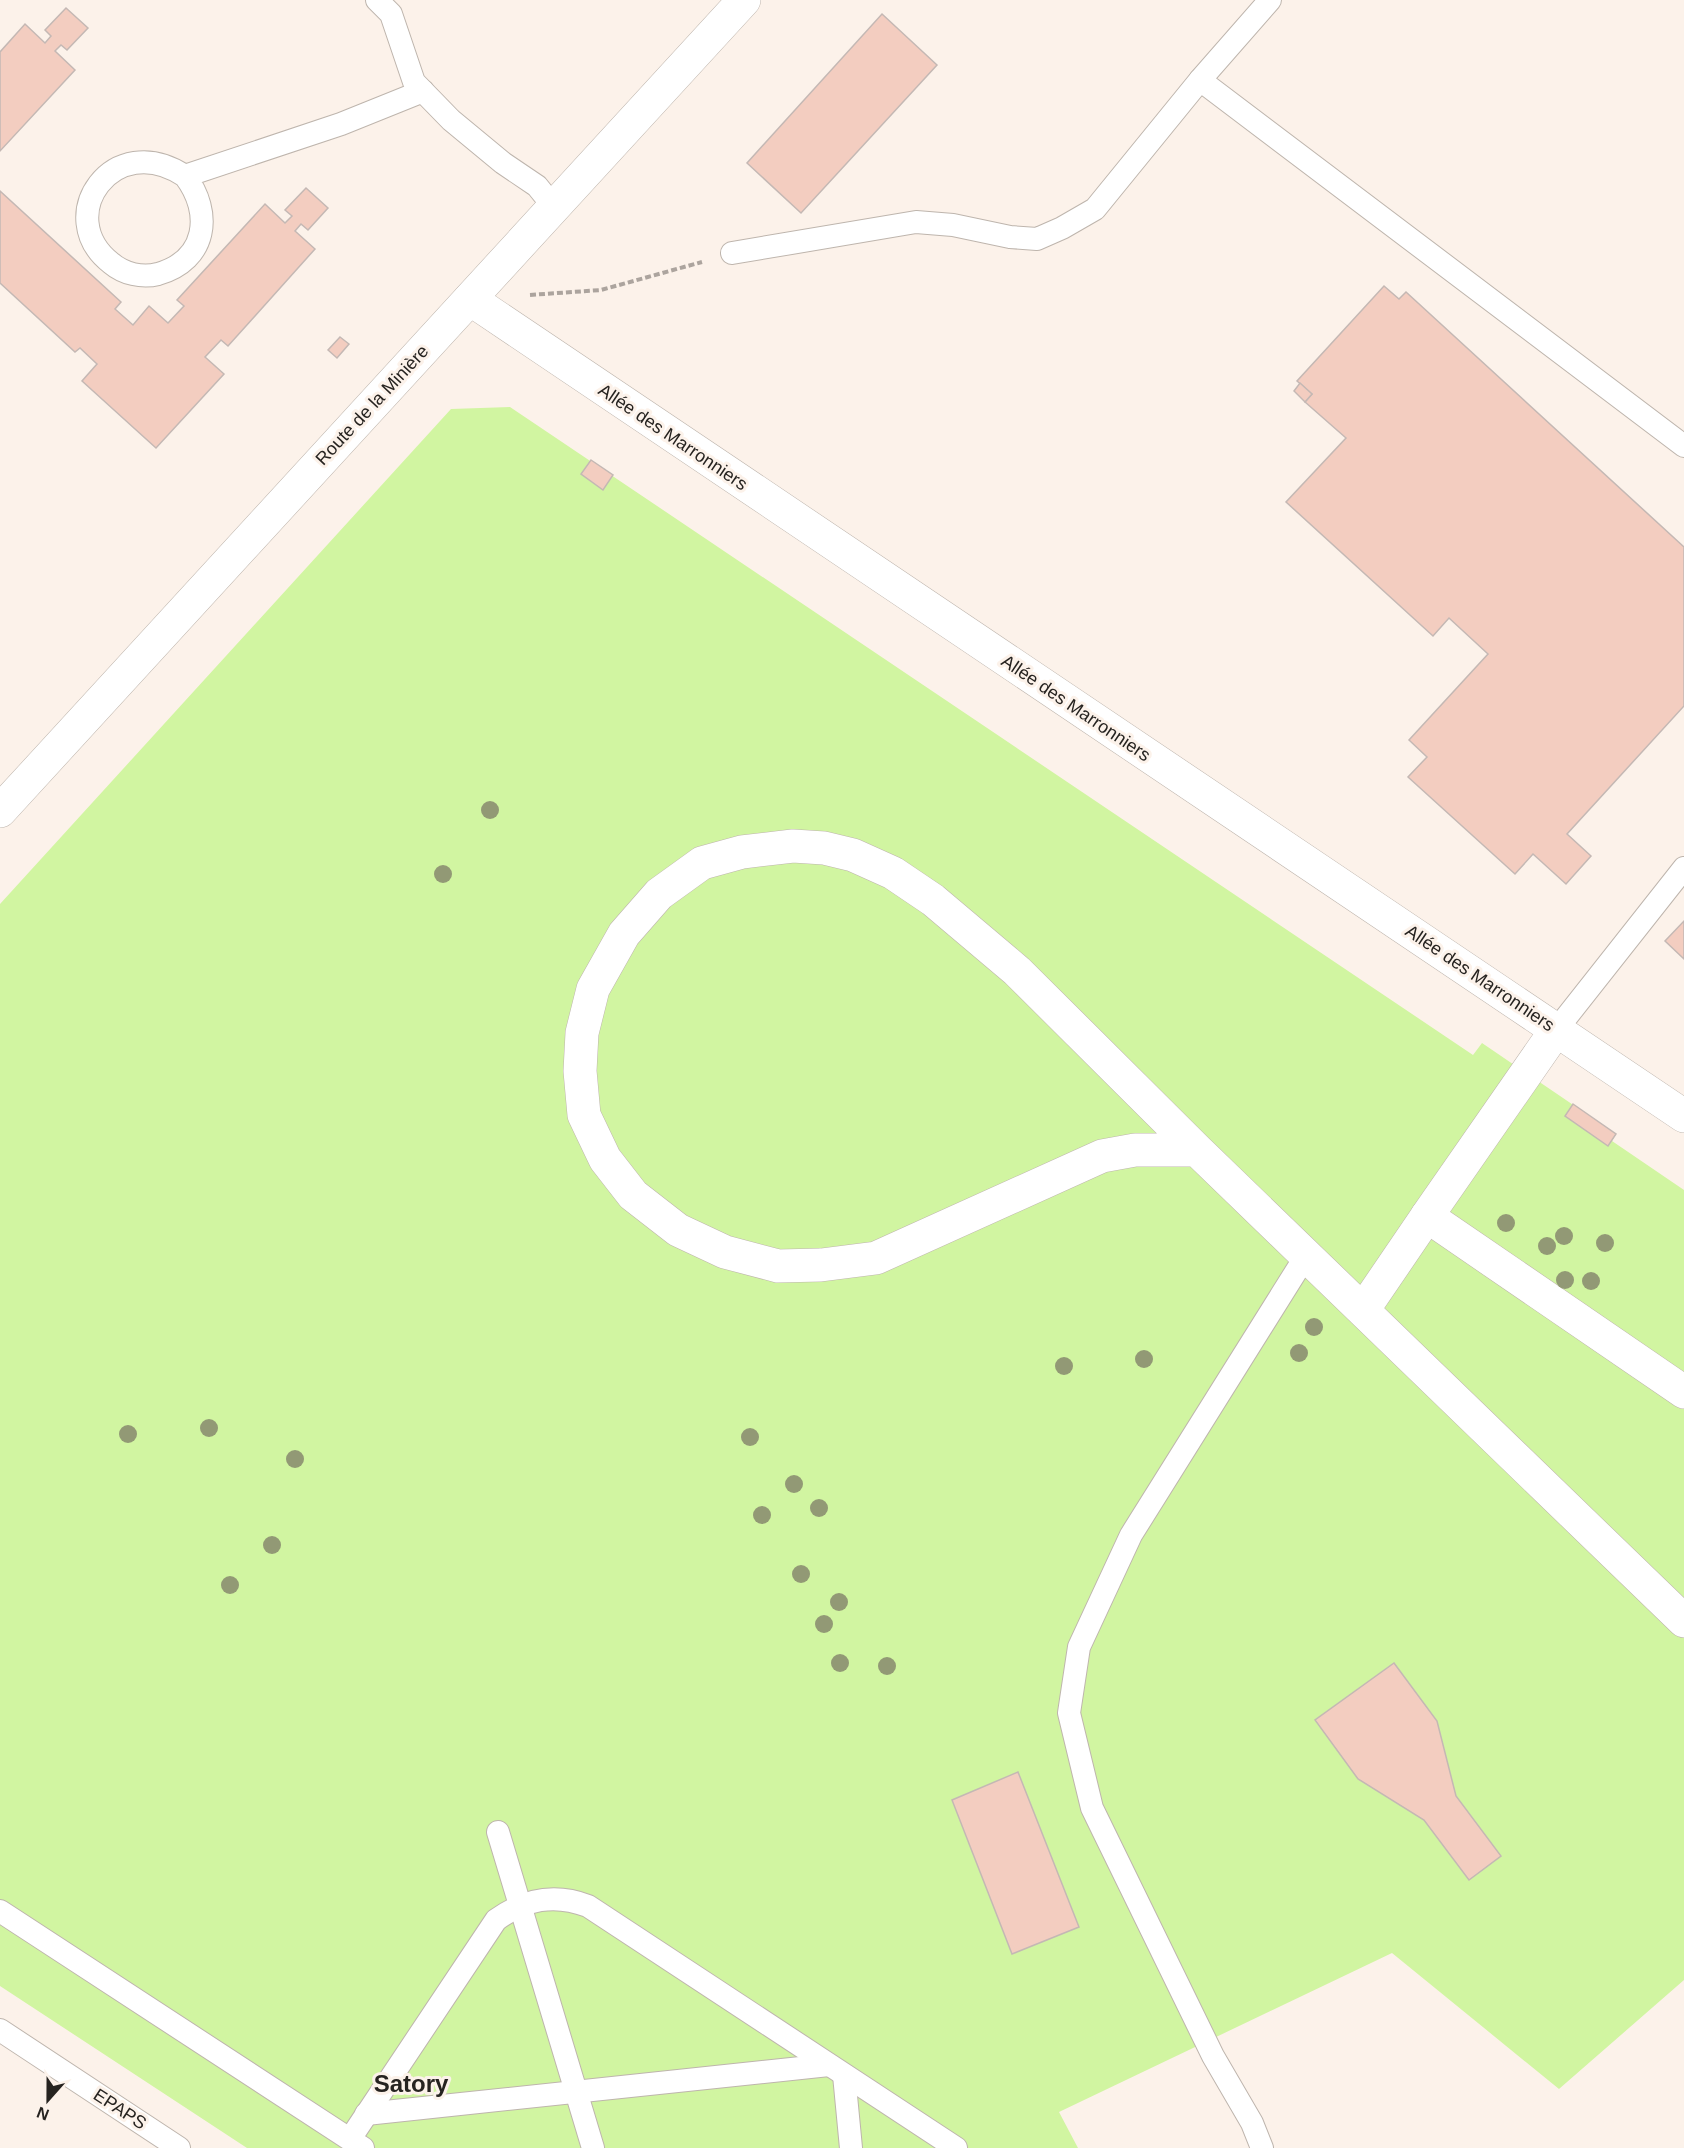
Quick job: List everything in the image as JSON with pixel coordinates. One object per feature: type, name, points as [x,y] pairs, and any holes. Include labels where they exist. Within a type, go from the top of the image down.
[{"type":"street","name":"Route de la Minière","points":[[0,811],[744,0]]},
{"type":"street","name":"Allée des Marronniers","points":[[470,299],[1684,1116]]},
{"type":"street","points":[[1197,1150],[1135,1150],[1102,1156],[876,1258],[821,1265],[778,1266],[725,1252],[678,1230],[633,1195],[605,1159],[584,1114],[580,1071],[582,1033],[593,989],[624,933],[659,894],[702,863],[742,852],[793,846],[824,848],[853,855],[893,873],[933,900],[1017,971],[1197,1150],[1684,1621]]},
{"type":"street","points":[[1363,1310],[1557,1029]]},
{"type":"street","points":[[1427,1216],[1684,1392]]},
{"type":"lane","points":[[377,0],[392,14],[414,82],[451,120],[477,142],[537,186],[554,207]]},
{"type":"lane","points":[[732,253],[916,222],[953,225],[1010,237],[1037,238],[1062,228],[1095,209],[1130,169],[1200,80],[1270,0]]},
{"type":"lane","points":[[1200,80],[1684,446]]},
{"type":"lane","points":[[185,176],[340,124],[423,91]]},
{"type":"lane","points":[[136,161],[153,161],[171,166],[185,176],[200,200],[202,228],[196,246],[184,261],[169,270],[152,275],[134,275],[118,268],[104,257],[94,243],[88,226],[88,208],[94,192],[105,177],[119,166],[136,161]]},
{"type":"lane","points":[[1557,1029],[1684,868]]},
{"type":"lane","points":[[1262,2148],[1252,2123],[1213,2056],[1092,1808],[1069,1713],[1079,1647],[1131,1535],[1307,1254]]},
{"type":"lane","points":[[498,1832],[593,2148]]},
{"type":"lane","points":[[0,1911],[356,2144],[366,2114],[496,1920],[520,1905],[544,1898],[557,1898],[588,1906],[956,2148]]},
{"type":"lane","name":"EPAPS","points":[[0,2030],[179,2148]]},
{"type":"lane","points":[[366,2114],[576,2092],[836,2070]]},
{"type":"lane","points":[[836,2070],[850,2148]]},
{"type":"path","points":[[601,290],[732,253]]},
{"type":"green space","points":[[510,407],[1473,1055],[1482,1043],[1616,1134],[1612,1141],[1684,1190],[1684,1980],[1559,2089],[1392,1953],[1059,2112],[1078,2148],[247,2148],[0,1986],[0,904],[451,409]]},
{"type":"building","points":[[66,8],[88,28],[67,50],[61,45],[55,51],[75,70],[0,151],[0,52],[25,24],[45,43],[51,36],[45,30]]},
{"type":"building","points":[[882,14],[937,65],[801,213],[747,163]]},
{"type":"building","points":[[306,188],[328,208],[308,230],[301,224],[295,231],[315,249],[228,346],[221,340],[205,357],[224,374],[156,448],[82,381],[97,364],[80,348],[75,352],[0,283],[0,191],[121,302],[115,309],[133,325],[149,306],[168,323],[184,306],[177,300],[265,204],[285,223],[292,216],[285,210]]},
{"type":"building","points":[[1384,286],[1399,299],[1406,292],[1684,547],[1684,706],[1567,834],[1591,856],[1566,884],[1533,854],[1515,874],[1408,777],[1427,757],[1409,740],[1488,654],[1449,618],[1433,636],[1286,502],[1346,438],[1305,402],[1312,394],[1297,381]]},
{"type":"building","points":[[340,337],[349,344],[337,358],[328,350]]},
{"type":"building","points":[[1300,383],[1312,394],[1305,402],[1294,391]]},
{"type":"building","points":[[591,460],[613,475],[603,490],[581,474]]},
{"type":"building","points":[[1684,921],[1684,959],[1665,941]]},
{"type":"building","points":[[1573,1104],[1616,1134],[1608,1146],[1565,1116]]},
{"type":"building","points":[[1394,1663],[1437,1721],[1456,1796],[1501,1856],[1469,1880],[1424,1820],[1358,1779],[1315,1720]]},
{"type":"building","points":[[1018,1772],[1079,1927],[1012,1954],[952,1800]]},
{"type":"district","name":"Satory","points":[[411,2083]]}]
